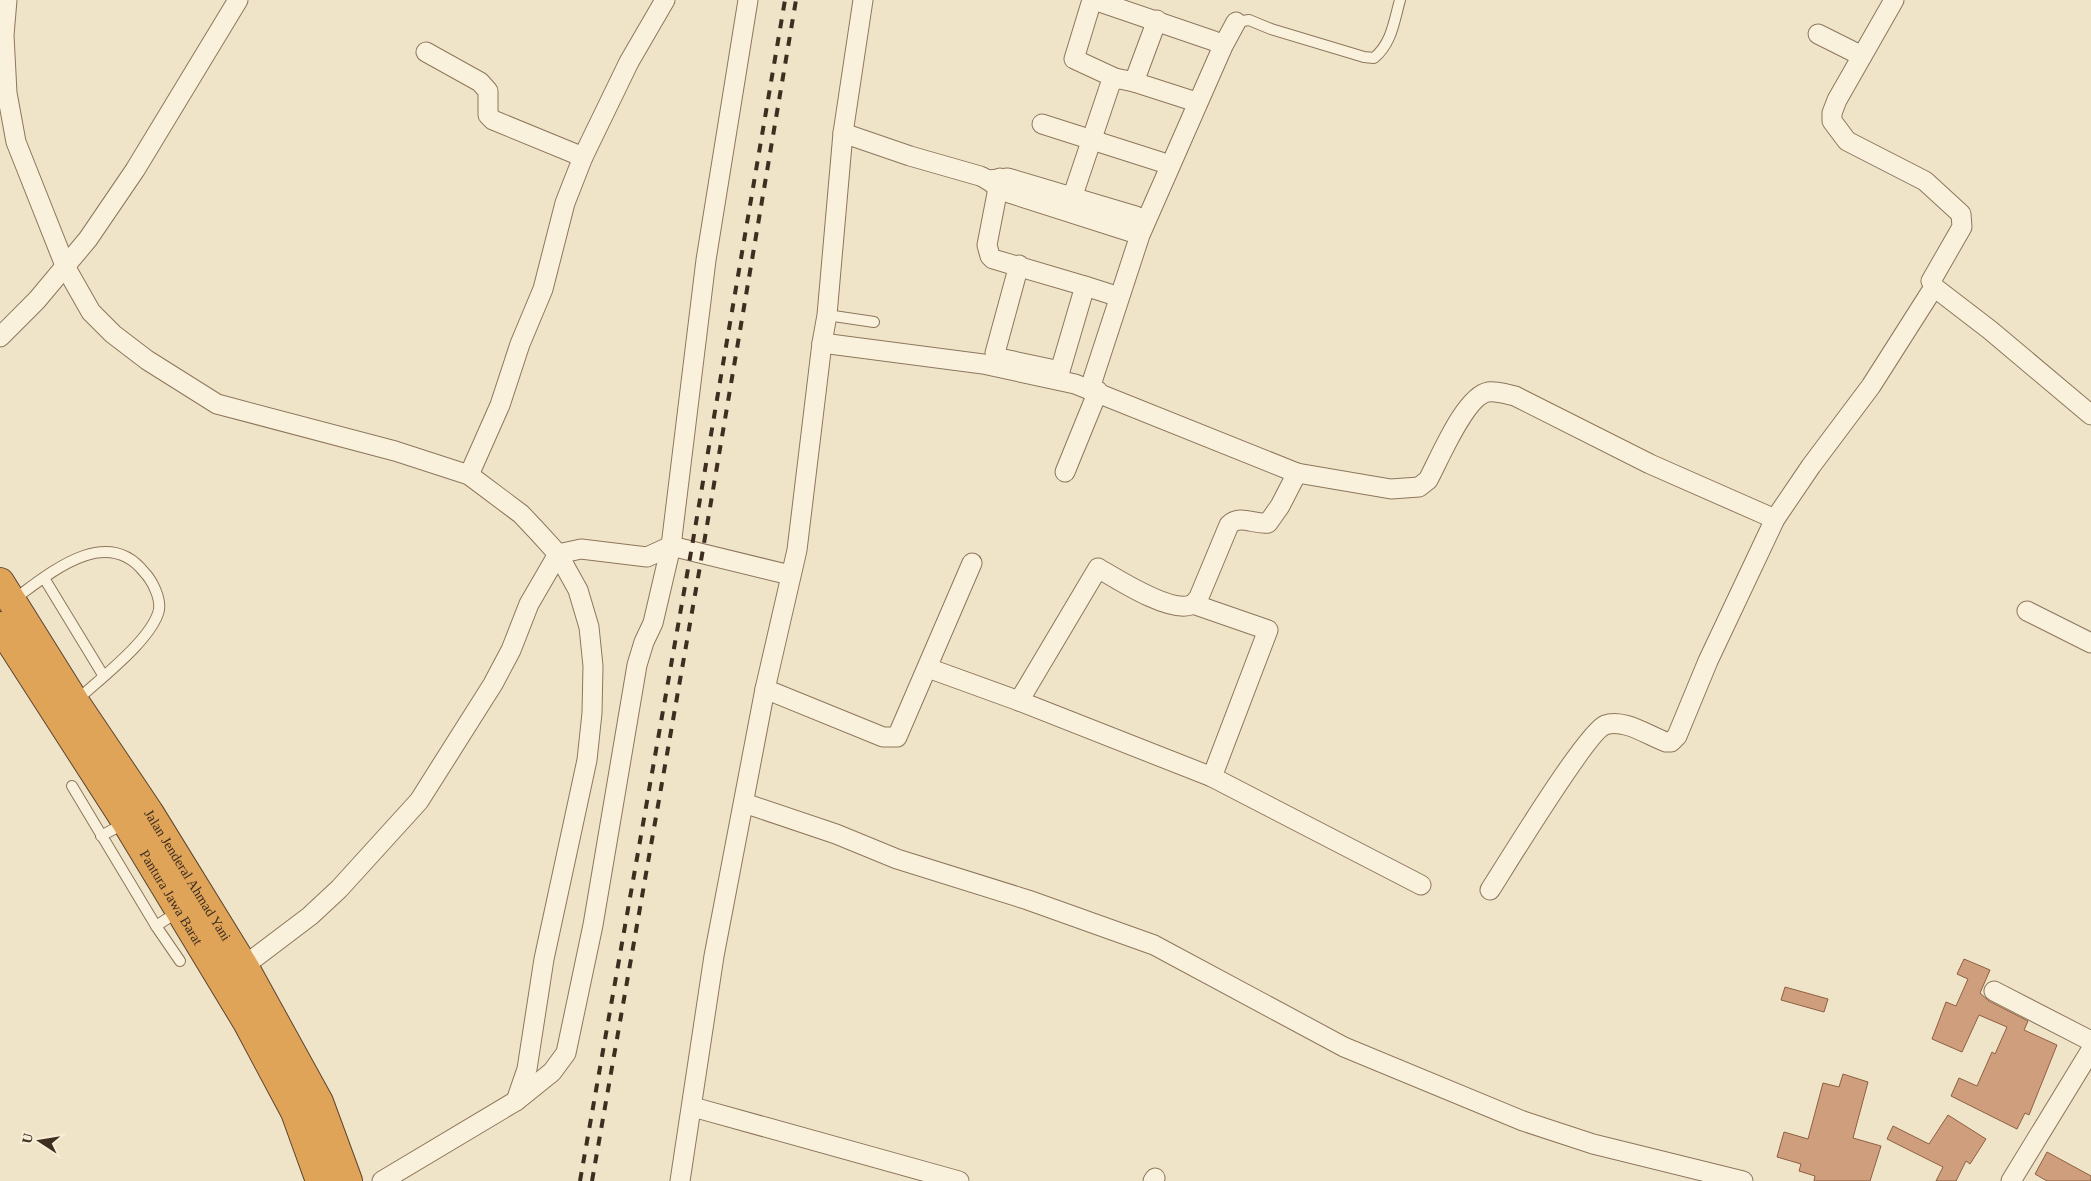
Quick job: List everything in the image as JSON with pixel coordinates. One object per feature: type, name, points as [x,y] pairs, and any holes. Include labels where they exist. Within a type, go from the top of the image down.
[{"type":"highway","name":"Jalan Jenderal Ahmad Yani","points":[[6,591],[75,702],[149,812],[244,966],[319,1102],[348,1181]]},
{"type":"highway","name":"Pantura Jawa Barat","points":[[0,626],[126,822],[247,1022],[295,1112],[320,1181]]},
{"type":"street","points":[[7,0],[4,35],[7,93],[16,142],[66,268],[91,312],[113,334],[147,360],[217,404],[395,451],[469,475],[521,514],[558,554],[578,590],[589,627],[593,666],[592,714],[587,760],[546,950],[527,1070],[516,1101]]},
{"type":"street","points":[[0,337],[66,268],[134,170],[238,0]]},
{"type":"street","points":[[469,475],[500,406],[520,344],[543,289],[565,203],[583,158],[629,62],[665,0]]},
{"type":"street","points":[[382,1181],[516,1101],[552,1072],[566,1053],[593,925],[637,665],[644,642],[654,623],[671,546],[706,260],[748,0]]},
{"type":"street","points":[[680,1181],[693,1107],[714,956],[765,689],[797,550],[827,315],[843,134],[863,0]]},
{"type":"street","points":[[1190,100],[1134,82],[1115,78],[1074,59],[1093,0],[1157,20],[1214,41]]},
{"type":"street","points":[[1894,0],[1837,100],[1832,113],[1832,121],[1847,141],[1925,181],[1961,214],[1962,227],[1931,281],[1934,286],[1990,330],[2091,415]]},
{"type":"street","points":[[1134,82],[1157,20]]},
{"type":"street","points":[[1065,472],[1094,389],[1143,228],[1223,46],[1236,22]]},
{"type":"street","points":[[1818,34],[1862,56]]},
{"type":"street","points":[[426,52],[480,82],[488,91],[488,115],[493,120],[583,158]]},
{"type":"street","points":[[843,134],[996,182],[1072,203],[1110,84],[1115,78]]},
{"type":"street","points":[[1042,124],[1161,162]]},
{"type":"street","points":[[996,182],[987,245],[988,252],[993,259],[1019,265],[1110,294]]},
{"type":"street","points":[[1019,265],[994,350],[999,358],[1060,371],[1085,286]]},
{"type":"street","points":[[1490,890],[1582,750],[1604,725],[1617,723],[1666,742],[1671,742],[1677,736],[1708,661],[1775,519],[1811,466],[1871,386],[1934,286]]},
{"type":"street","points":[[822,343],[983,364],[1094,389],[1297,474],[1391,489],[1419,487],[1428,480],[1466,410],[1475,399],[1487,392],[1498,392],[1515,396],[1650,464],[1775,519]]},
{"type":"street","points":[[1193,604],[1199,598],[1229,525],[1239,519],[1258,524],[1268,523],[1280,506],[1297,474]]},
{"type":"street","points":[[244,966],[310,916],[339,890],[419,801],[493,684],[511,650],[530,604],[558,554],[581,549],[647,557],[671,546],[790,575]]},
{"type":"street","points":[[765,689],[882,737],[897,737],[972,564]]},
{"type":"street","points":[[1019,701],[1098,568],[1146,596],[1168,604],[1193,604],[1268,630],[1212,777]]},
{"type":"street","points":[[2027,611],[2091,643]]},
{"type":"street","points":[[928,668],[1019,701],[1212,777],[1421,885]]},
{"type":"street","points":[[744,802],[836,834],[897,859],[1028,900],[1154,945],[1344,1047],[1470,1101],[1593,1144],[1744,1181]]},
{"type":"street","points":[[1994,991],[2091,1041]]},
{"type":"street","points":[[2017,1179],[2091,1050]]},
{"type":"street","points":[[693,1107],[959,1181]]},
{"type":"lane","points":[[1236,22],[1249,20],[1272,29],[1364,57],[1374,58],[1384,49],[1388,42],[1400,0]]},
{"type":"lane","points":[[827,315],[874,322]]},
{"type":"lane","points":[[6,591],[44,578],[62,565],[82,556],[104,552],[118,552],[135,560],[148,575],[157,595],[159,610],[146,634],[122,661],[103,675],[75,702]]},
{"type":"lane","points":[[44,578],[103,675]]},
{"type":"lane","points":[[72,786],[156,926],[180,961]]},
{"type":"lane","points":[[102,836],[126,822]]},
{"type":"lane","points":[[156,926],[180,910]]},
{"type":"building","points":[[1964,959],[1990,970],[1980,993],[1989,1001],[2028,1021],[2024,1030],[2057,1045],[2029,1115],[2025,1113],[2017,1129],[1951,1096],[1959,1078],[1977,1086],[1992,1052],[1995,1054],[2007,1027],[1979,1015],[1962,1052],[1932,1039],[1946,1002],[1956,1006],[1968,979],[1957,974]]},
{"type":"building","points":[[1785,987],[1828,999],[1824,1012],[1781,1000]]},
{"type":"building","points":[[1843,1074],[1868,1082],[1853,1138],[1881,1146],[1870,1181],[1814,1181],[1815,1176],[1799,1171],[1801,1164],[1777,1157],[1784,1132],[1808,1139],[1823,1083],[1839,1087]]},
{"type":"building","points":[[1948,1115],[1986,1139],[1970,1164],[1966,1161],[1956,1181],[1936,1181],[1943,1167],[1887,1139],[1893,1126],[1929,1144]]},
{"type":"building","points":[[2047,1152],[2091,1176],[2091,1181],[2047,1181],[2035,1174]]},
{"type":"railway","points":[[580,1181],[691,552],[785,0]]},
{"type":"railway","points":[[592,1181],[702,555],[796,0]]}]
